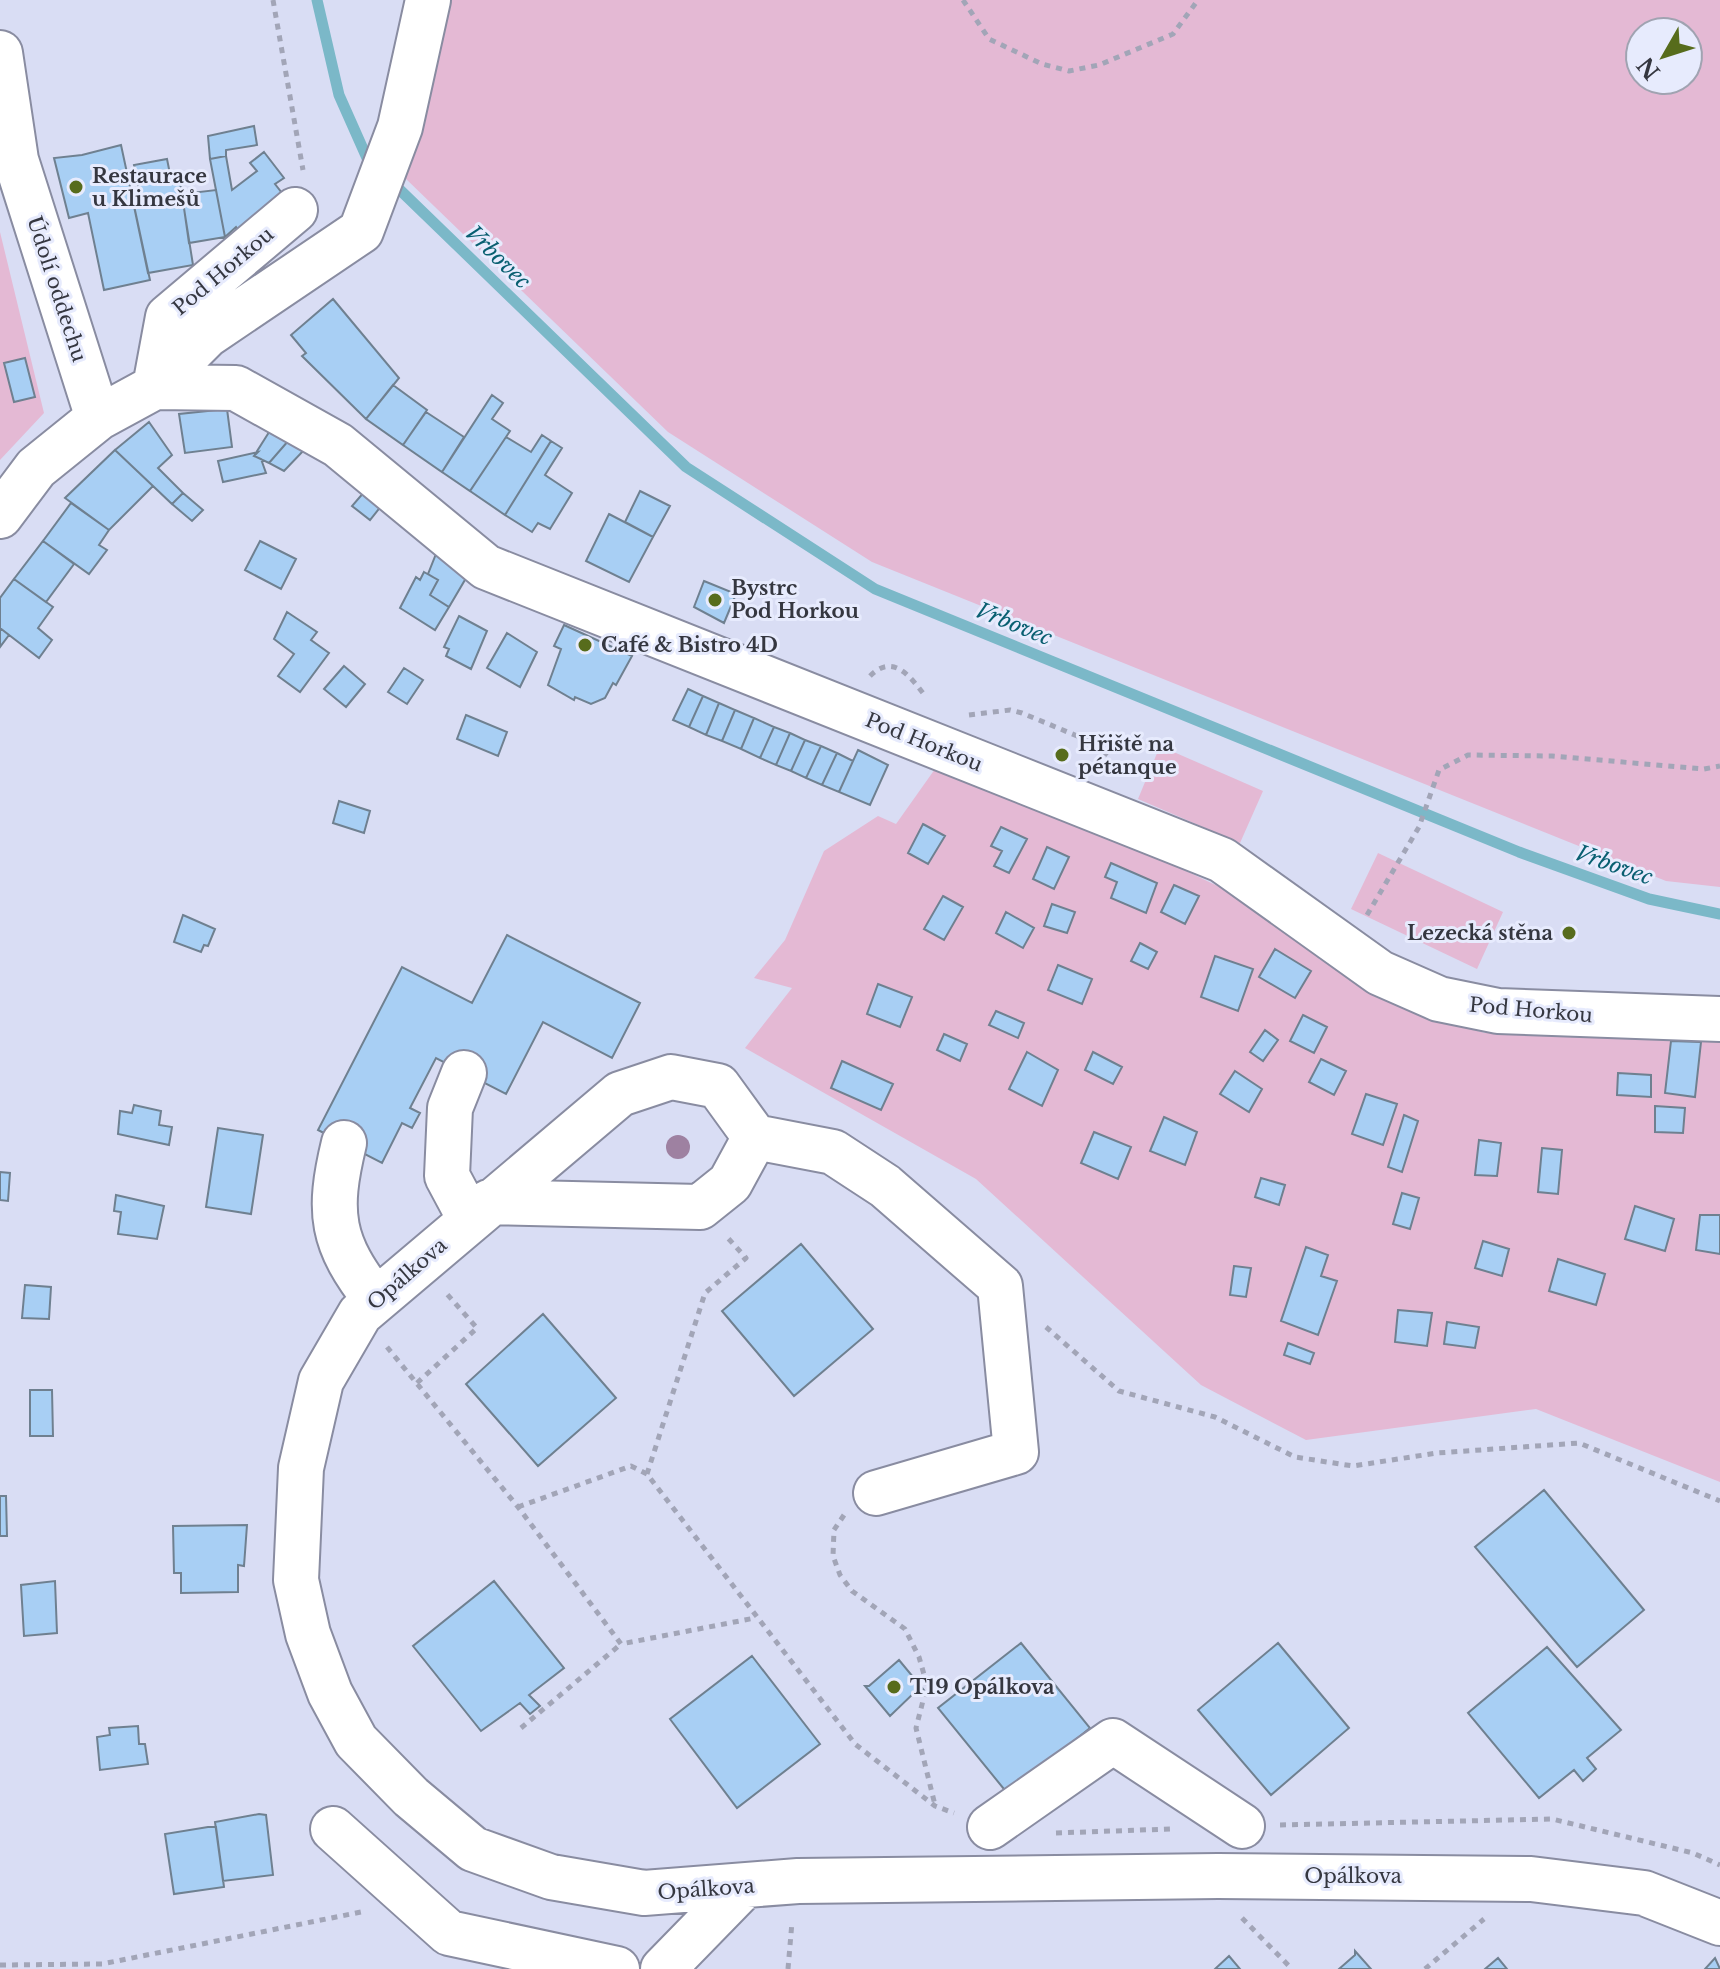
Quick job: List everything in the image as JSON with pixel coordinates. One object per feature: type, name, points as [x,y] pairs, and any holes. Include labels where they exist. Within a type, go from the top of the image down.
[{"type":"street","points":[[155,387],[207,335],[361,231],[400,127],[428,0]]},
{"type":"street","name":"Údolí oddechu","points":[[0,53],[8,156],[98,418]]},
{"type":"street","name":"Pod Horkou","points":[[155,387],[168,317],[295,210]]},
{"type":"street","name":"Pod Horkou","points":[[0,516],[36,468],[98,418],[155,387],[236,388],[338,445],[486,567],[1222,860],[1380,973],[1439,999],[1498,1011],[1720,1019]]},
{"type":"street","points":[[464,1073],[450,1108],[447,1176],[480,1210],[700,1207],[730,1183],[755,1137],[833,1152],[885,1186],[1000,1286],[1016,1452],[863,1501]]},
{"type":"street","name":"Opálkova","points":[[755,1137],[718,1086],[671,1077],[620,1094],[368,1307],[321,1381],[301,1468],[296,1580],[308,1634],[330,1693],[356,1741],[411,1797],[473,1849],[551,1877],[644,1893],[742,1888],[798,1881],[1201,1876],[1531,1879],[1644,1893],[1720,1923]]},
{"type":"street","points":[[344,1143],[333,1187],[336,1231],[368,1307]]},
{"type":"street","points":[[990,1827],[1113,1741],[1242,1826]]},
{"type":"street","points":[[333,1829],[449,1933],[617,1969]]},
{"type":"street","points":[[663,1969],[742,1888]]},
{"type":"path","points":[[273,0],[304,159],[302,192],[295,210]]},
{"type":"path","points":[[963,0],[989,39],[1042,64],[1069,71],[1099,65],[1173,34],[1198,0]]},
{"type":"path","points":[[853,714],[869,677],[887,665],[905,670],[931,703]]},
{"type":"path","points":[[965,716],[1010,710],[1102,748],[1109,756],[1110,771],[1092,808]]},
{"type":"path","points":[[1346,951],[1419,827],[1439,770],[1468,755],[1552,756],[1704,769],[1720,766]]},
{"type":"path","points":[[647,1474],[705,1293],[746,1258],[700,1207]]},
{"type":"path","points":[[417,1383],[477,1328],[419,1263]]},
{"type":"path","points":[[1000,1286],[1119,1391],[1215,1417],[1295,1457],[1353,1466],[1437,1453],[1579,1443],[1720,1501]]},
{"type":"path","points":[[368,1307],[417,1383],[518,1507],[621,1644]]},
{"type":"path","points":[[863,1501],[834,1530],[833,1556],[852,1591],[905,1629],[919,1657],[927,1685],[916,1728],[935,1806]]},
{"type":"path","points":[[521,1728],[621,1644],[755,1618]]},
{"type":"path","points":[[1201,1876],[1292,1969]]},
{"type":"path","points":[[1425,1969],[1531,1879]]},
{"type":"path","points":[[0,1965],[102,1964],[414,1901]]},
{"type":"shaded area","points":[[450,0],[1720,0],[1720,887],[1666,881],[872,562],[668,432],[405,178]]},
{"type":"shaded area","points":[[0,232],[44,413],[0,460]]},
{"type":"shaded area","points":[[1160,746],[1263,791],[1240,843],[1138,799]]},
{"type":"shaded area","points":[[935,769],[1109,834],[1228,891],[1322,945],[1319,959],[1431,1018],[1485,1033],[1720,1035],[1720,1482],[1536,1409],[1306,1440],[1201,1385],[976,1179],[745,1048],[792,988],[754,978],[785,940],[824,851],[878,816],[896,824]]},
{"type":"shaded area","points":[[1378,853],[1503,912],[1477,969],[1351,909]]},
{"type":"building","points":[[254,126],[257,145],[226,150],[226,156],[210,159],[208,136]]},
{"type":"building","points":[[121,145],[150,280],[104,290],[88,213],[69,218],[54,158]]},
{"type":"building","points":[[264,152],[284,178],[275,184],[292,206],[240,233],[236,227],[225,237],[210,159],[226,156],[232,190],[257,171],[250,163]]},
{"type":"building","points":[[167,159],[172,184],[180,183],[193,265],[148,273],[131,192],[139,191],[134,165]]},
{"type":"building","points":[[216,190],[225,237],[189,243],[182,194]]},
{"type":"building","points":[[333,299],[399,378],[366,419],[302,356],[306,353],[291,335]]},
{"type":"building","points":[[25,358],[35,397],[14,402],[4,363]]},
{"type":"building","points":[[393,385],[427,410],[403,445],[366,419]]},
{"type":"building","points":[[492,395],[503,403],[492,419],[510,431],[470,491],[442,472]]},
{"type":"building","points":[[227,409],[232,447],[185,453],[179,414]]},
{"type":"building","points":[[426,412],[464,437],[442,472],[403,445]]},
{"type":"building","points":[[149,422],[172,455],[158,468],[183,493],[172,504],[115,450]]},
{"type":"building","points":[[271,429],[289,440],[269,463],[254,456]]},
{"type":"building","points":[[542,435],[551,441],[505,515],[470,491],[506,437],[531,452]]},
{"type":"building","points":[[289,440],[305,449],[284,471],[269,463]]},
{"type":"building","points":[[551,441],[562,448],[545,475],[572,493],[550,529],[538,523],[532,532],[505,515]]},
{"type":"building","points":[[115,450],[153,486],[109,530],[65,498]]},
{"type":"building","points":[[258,452],[254,456],[261,459],[266,473],[223,482],[218,461]]},
{"type":"building","points":[[365,491],[382,505],[370,520],[352,506]]},
{"type":"building","points":[[640,491],[670,506],[653,537],[625,522]]},
{"type":"building","points":[[183,493],[203,510],[192,521],[172,504]]},
{"type":"building","points":[[71,503],[109,530],[99,545],[107,550],[89,574],[43,541]]},
{"type":"building","points":[[609,514],[653,537],[629,582],[586,561]]},
{"type":"building","points":[[43,541],[74,564],[46,602],[14,579]]},
{"type":"building","points":[[260,541],[296,559],[281,589],[245,570]]},
{"type":"building","points":[[436,554],[469,573],[449,607],[430,595],[438,580],[428,574]]},
{"type":"building","points":[[424,572],[438,580],[430,595],[449,607],[435,630],[400,608],[416,577],[420,580]]},
{"type":"building","points":[[14,579],[53,607],[38,628],[52,640],[39,658],[0,628],[0,598]]},
{"type":"building","name":"Bystrc Pod Horkou","points":[[704,581],[736,594],[724,623],[694,607]]},
{"type":"building","points":[[287,612],[317,632],[311,640],[329,653],[300,692],[278,676],[294,654],[274,639]]},
{"type":"building","points":[[459,616],[487,631],[471,669],[446,656],[449,649],[444,647]]},
{"type":"building","points":[[564,625],[632,656],[605,698],[591,704],[575,697],[574,700],[548,685],[561,649],[554,646]]},
{"type":"building","points":[[0,628],[9,635],[0,647]]},
{"type":"building","points":[[507,633],[537,652],[520,687],[487,668]]},
{"type":"building","points":[[344,666],[365,684],[346,707],[324,689]]},
{"type":"building","points":[[404,668],[423,680],[407,704],[388,692]]},
{"type":"building","points":[[688,689],[703,696],[689,727],[673,720]]},
{"type":"building","points":[[703,696],[719,703],[706,735],[689,727]]},
{"type":"building","points":[[719,703],[735,710],[722,741],[706,735]]},
{"type":"building","points":[[735,710],[754,718],[741,749],[722,741]]},
{"type":"building","points":[[466,715],[507,732],[498,756],[457,739]]},
{"type":"building","points":[[754,718],[774,727],[760,758],[741,749]]},
{"type":"building","points":[[774,727],[790,733],[776,765],[760,758]]},
{"type":"building","points":[[790,733],[805,740],[791,771],[776,765]]},
{"type":"building","points":[[805,740],[821,746],[806,778],[791,771]]},
{"type":"building","points":[[821,746],[837,753],[822,785],[806,778]]},
{"type":"building","points":[[858,750],[888,765],[870,805],[839,792]]},
{"type":"building","points":[[837,753],[853,761],[839,792],[822,785]]},
{"type":"building","points":[[339,801],[370,811],[364,833],[333,823]]},
{"type":"building","points":[[923,824],[945,836],[928,864],[908,853]]},
{"type":"building","points":[[1001,827],[1027,839],[1009,873],[994,866],[1002,851],[991,846]]},
{"type":"building","points":[[1047,847],[1069,857],[1054,889],[1033,879]]},
{"type":"building","points":[[1111,863],[1157,883],[1146,913],[1111,898],[1117,882],[1105,877]]},
{"type":"building","points":[[1174,885],[1199,896],[1185,924],[1161,912]]},
{"type":"building","points":[[943,896],[963,907],[944,940],[924,929]]},
{"type":"building","points":[[1052,904],[1075,912],[1067,933],[1044,926]]},
{"type":"building","points":[[1006,912],[1034,928],[1023,948],[996,933]]},
{"type":"building","points":[[183,915],[215,929],[208,946],[204,945],[201,952],[174,942]]},
{"type":"building","points":[[507,935],[640,1003],[612,1058],[543,1022],[506,1094],[436,1058],[410,1108],[420,1113],[412,1128],[402,1123],[382,1163],[318,1130],[402,967],[472,1003]]},
{"type":"building","points":[[1140,943],[1157,952],[1148,969],[1131,961]]},
{"type":"building","points":[[1275,949],[1311,971],[1295,998],[1259,977]]},
{"type":"building","points":[[1215,956],[1253,969],[1238,1011],[1201,997]]},
{"type":"building","points":[[1058,965],[1092,979],[1082,1004],[1048,990]]},
{"type":"building","points":[[878,984],[912,997],[900,1027],[867,1014]]},
{"type":"building","points":[[996,1011],[1024,1023],[1018,1038],[989,1025]]},
{"type":"building","points":[[1303,1015],[1327,1027],[1314,1053],[1290,1041]]},
{"type":"building","points":[[1265,1030],[1278,1040],[1263,1061],[1250,1052]]},
{"type":"building","points":[[944,1034],[967,1044],[960,1061],[937,1050]]},
{"type":"building","points":[[1671,1041],[1701,1042],[1695,1097],[1665,1093]]},
{"type":"building","points":[[1027,1052],[1058,1070],[1042,1106],[1009,1089]]},
{"type":"building","points":[[1093,1052],[1122,1067],[1113,1084],[1085,1070]]},
{"type":"building","points":[[1321,1059],[1346,1071],[1334,1095],[1309,1082]]},
{"type":"building","points":[[842,1061],[893,1084],[881,1110],[831,1088]]},
{"type":"building","points":[[1235,1071],[1262,1089],[1249,1112],[1220,1094]]},
{"type":"building","points":[[1618,1073],[1651,1075],[1651,1097],[1617,1095]]},
{"type":"building","points":[[1366,1094],[1397,1104],[1383,1145],[1352,1134]]},
{"type":"building","points":[[134,1105],[161,1111],[159,1125],[172,1127],[169,1145],[118,1134],[120,1111],[132,1113]]},
{"type":"building","points":[[1655,1106],[1685,1108],[1683,1133],[1655,1132]]},
{"type":"building","points":[[1404,1115],[1418,1121],[1402,1172],[1388,1167]]},
{"type":"building","points":[[1164,1117],[1197,1132],[1185,1165],[1150,1151]]},
{"type":"building","points":[[218,1128],[263,1135],[251,1214],[206,1207]]},
{"type":"building","points":[[1094,1132],[1131,1147],[1118,1179],[1081,1163]]},
{"type":"building","points":[[1479,1140],[1501,1143],[1497,1176],[1475,1175]]},
{"type":"building","points":[[1542,1148],[1562,1150],[1558,1194],[1538,1192]]},
{"type":"building","points":[[0,1172],[10,1173],[8,1201],[0,1200]]},
{"type":"building","points":[[1261,1178],[1285,1185],[1279,1205],[1255,1197]]},
{"type":"building","points":[[1402,1193],[1419,1198],[1410,1229],[1393,1224]]},
{"type":"building","points":[[116,1195],[164,1206],[157,1239],[118,1234],[121,1212],[114,1211]]},
{"type":"building","points":[[1635,1206],[1674,1219],[1665,1251],[1625,1239]]},
{"type":"building","points":[[1700,1215],[1720,1215],[1720,1254],[1696,1250]]},
{"type":"building","points":[[1483,1241],[1509,1249],[1502,1276],[1475,1268]]},
{"type":"building","points":[[801,1244],[873,1329],[794,1396],[722,1311]]},
{"type":"building","points":[[1306,1247],[1328,1255],[1321,1276],[1337,1281],[1318,1335],[1281,1321]]},
{"type":"building","points":[[1558,1259],[1605,1274],[1596,1305],[1549,1291]]},
{"type":"building","points":[[1234,1266],[1251,1268],[1246,1297],[1230,1295]]},
{"type":"building","points":[[25,1285],[51,1287],[49,1319],[22,1318]]},
{"type":"building","points":[[1398,1310],[1432,1313],[1427,1346],[1395,1342]]},
{"type":"building","points":[[543,1314],[616,1398],[538,1466],[466,1384]]},
{"type":"building","points":[[1447,1322],[1479,1327],[1475,1348],[1444,1344]]},
{"type":"building","points":[[1288,1343],[1314,1353],[1310,1364],[1284,1355]]},
{"type":"building","points":[[30,1390],[52,1390],[53,1436],[30,1436]]},
{"type":"building","points":[[1544,1490],[1644,1610],[1577,1667],[1475,1547]]},
{"type":"building","points":[[0,1496],[6,1496],[7,1536],[0,1536]]},
{"type":"building","points":[[247,1525],[244,1566],[238,1565],[238,1592],[181,1593],[181,1573],[174,1573],[173,1526]]},
{"type":"building","points":[[55,1581],[57,1633],[24,1636],[21,1585]]},
{"type":"building","points":[[494,1581],[564,1668],[529,1695],[540,1706],[530,1714],[520,1703],[481,1731],[413,1646]]},
{"type":"building","points":[[1021,1643],[1090,1728],[1008,1794],[938,1708]]},
{"type":"building","points":[[1278,1643],[1349,1728],[1271,1795],[1198,1710]]},
{"type":"building","points":[[1547,1647],[1621,1730],[1587,1758],[1596,1769],[1583,1781],[1574,1770],[1539,1798],[1468,1713]]},
{"type":"building","points":[[752,1656],[820,1744],[737,1808],[670,1719]]},
{"type":"building","name":"T19 Opálkova","points":[[899,1660],[923,1689],[919,1688],[890,1716],[865,1686],[869,1686]]},
{"type":"building","points":[[138,1726],[139,1744],[145,1744],[148,1764],[100,1770],[97,1737],[110,1735],[109,1728]]},
{"type":"building","points":[[266,1815],[273,1875],[223,1881],[215,1822]]},
{"type":"building","points":[[216,1827],[224,1887],[174,1894],[165,1834]]},
{"type":"building","points":[[1355,1951],[1371,1969],[1339,1969],[1355,1955]]},
{"type":"building","points":[[1229,1956],[1240,1969],[1215,1969]]},
{"type":"building","points":[[1498,1958],[1507,1969],[1485,1969]]},
{"type":"building","points":[[1715,1958],[1720,1969],[1705,1969]]},
{"type":"waterway","name":"Vrbovec","points":[[317,0],[339,95],[367,158],[373,164]]},
{"type":"waterway","name":"Vrbovec","points":[[400,190],[686,467],[875,589],[1519,852],[1649,899],[1720,914]]},
{"type":"place","name":"Restaurace u Klimešů","points":[[76,187]]},
{"type":"place","name":"Bystrc Pod Horkou","points":[[715,600]]},
{"type":"place","name":"Café & Bistro 4D","points":[[585,645]]},
{"type":"place","name":"Hřiště na pétanque","points":[[1062,755]]},
{"type":"place","name":"Lezecká stěna","points":[[1569,933]]},
{"type":"place","name":"T19 Opálkova","points":[[894,1687]]}]
